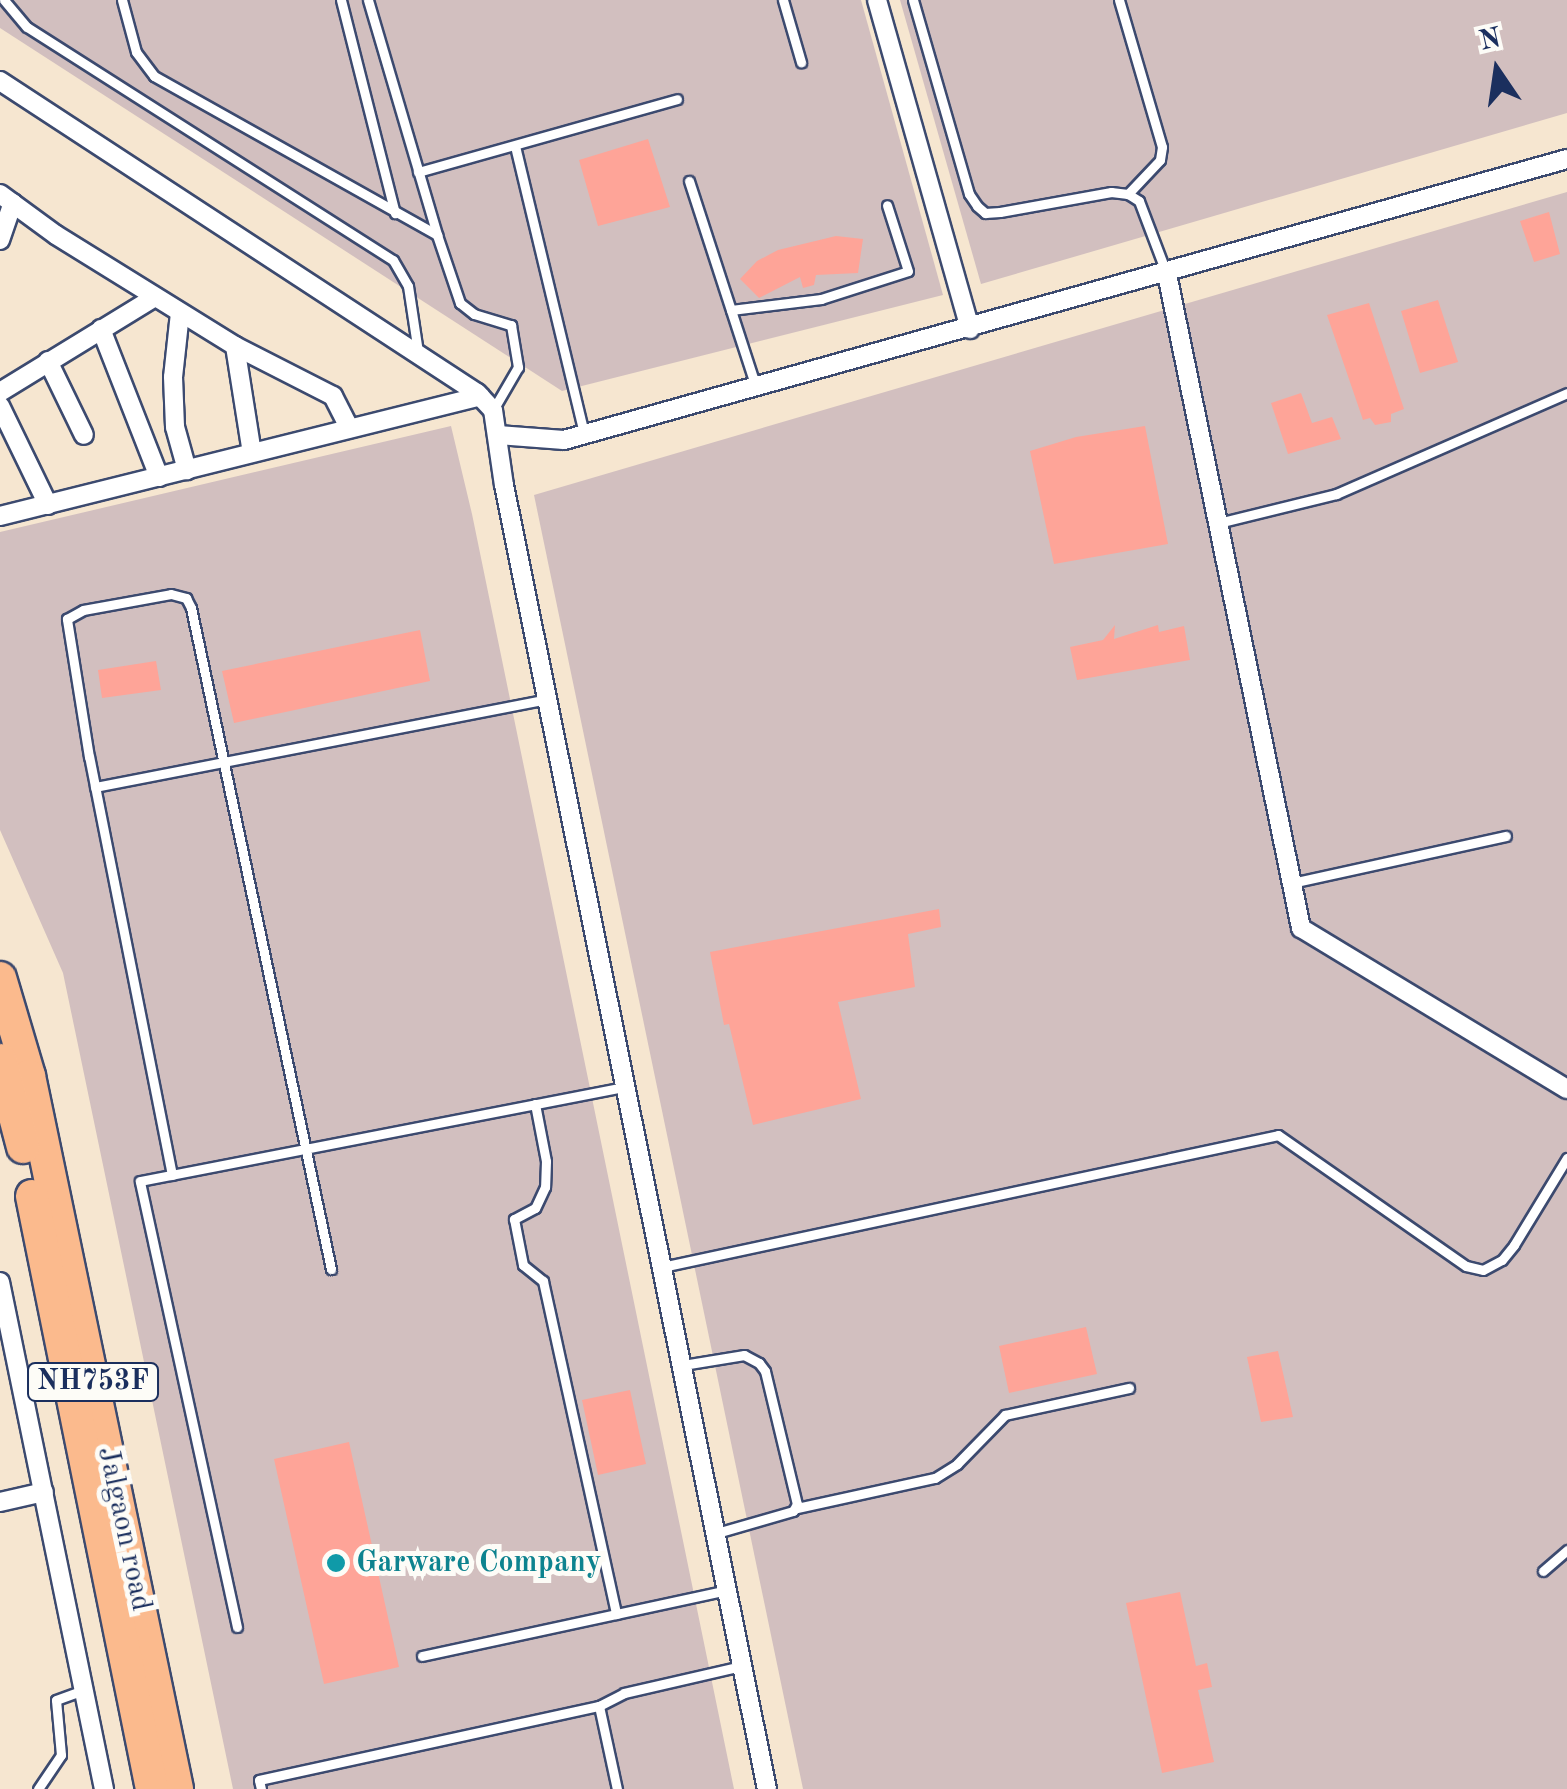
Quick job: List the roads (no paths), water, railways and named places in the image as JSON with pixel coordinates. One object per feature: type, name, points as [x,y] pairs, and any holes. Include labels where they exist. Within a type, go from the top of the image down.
[{"type":"highway","name":"Jalgaon road","points":[[0,978],[29,1076],[178,1789]]},
{"type":"highway","name":"Jalgaon road","points":[[0,1060],[21,1138],[152,1789]]},
{"type":"street","points":[[877,0],[970,328]]},
{"type":"street","points":[[0,81],[418,354],[486,403],[498,435],[546,698],[767,1789]]},
{"type":"street","points":[[498,435],[564,440],[1567,160]]},
{"type":"street","points":[[0,240],[7,199],[235,346],[333,396],[350,428]]},
{"type":"street","points":[[1167,274],[1301,928],[1567,1089]]},
{"type":"street","points":[[0,392],[155,297]]},
{"type":"street","points":[[180,312],[173,377],[175,427],[186,470]]},
{"type":"street","points":[[101,329],[159,477]]},
{"type":"street","points":[[235,346],[252,454]]},
{"type":"street","points":[[48,361],[84,435]]},
{"type":"street","points":[[0,516],[350,428],[486,403]]},
{"type":"street","points":[[0,406],[48,505]]},
{"type":"street","points":[[0,1282],[104,1789]]},
{"type":"street","points":[[0,1502],[44,1492]]},
{"type":"lane","points":[[4,0],[27,27],[393,260],[408,286],[418,354]]},
{"type":"lane","points":[[122,0],[136,52],[154,76],[437,234]]},
{"type":"lane","points":[[341,0],[395,213]]},
{"type":"lane","points":[[368,0],[460,303],[474,314],[507,320],[511,326],[518,367],[486,403]]},
{"type":"lane","points":[[784,0],[802,62]]},
{"type":"lane","points":[[914,0],[969,194],[977,206],[986,214],[1111,192],[1128,194],[1139,202],[1167,274]]},
{"type":"lane","points":[[1119,0],[1162,147],[1160,160],[1128,194]]},
{"type":"lane","points":[[418,172],[677,99]]},
{"type":"lane","points":[[515,146],[584,434]]},
{"type":"lane","points":[[689,181],[756,387]]},
{"type":"lane","points":[[730,310],[821,299],[908,271],[887,205]]},
{"type":"lane","points":[[1218,523],[1336,494],[1567,392]]},
{"type":"lane","points":[[172,1175],[95,787],[68,619],[83,610],[172,594],[186,598],[332,1269]]},
{"type":"lane","points":[[95,787],[546,698]]},
{"type":"lane","points":[[1292,883],[1506,836]]},
{"type":"lane","points":[[237,1627],[140,1181],[624,1087]]},
{"type":"lane","points":[[536,1104],[546,1161],[545,1188],[536,1208],[514,1219],[523,1265],[543,1282],[616,1614]]},
{"type":"lane","points":[[660,1268],[1278,1135],[1466,1266],[1483,1270],[1502,1260],[1514,1245],[1567,1158]]},
{"type":"lane","points":[[680,1365],[744,1355],[765,1370],[798,1508]]},
{"type":"lane","points":[[714,1533],[798,1508],[935,1478],[957,1464],[1006,1415],[1128,1388]]},
{"type":"lane","points":[[1543,1571],[1567,1550]]},
{"type":"lane","points":[[422,1656],[726,1590]]},
{"type":"lane","points":[[261,1789],[259,1780],[599,1706],[624,1693],[742,1666]]},
{"type":"lane","points":[[38,1789],[61,1755],[56,1700],[84,1690]]},
{"type":"lane","points":[[599,1706],[617,1789]]},
{"type":"place","name":"Garware Company","points":[[336,1563]]}]
